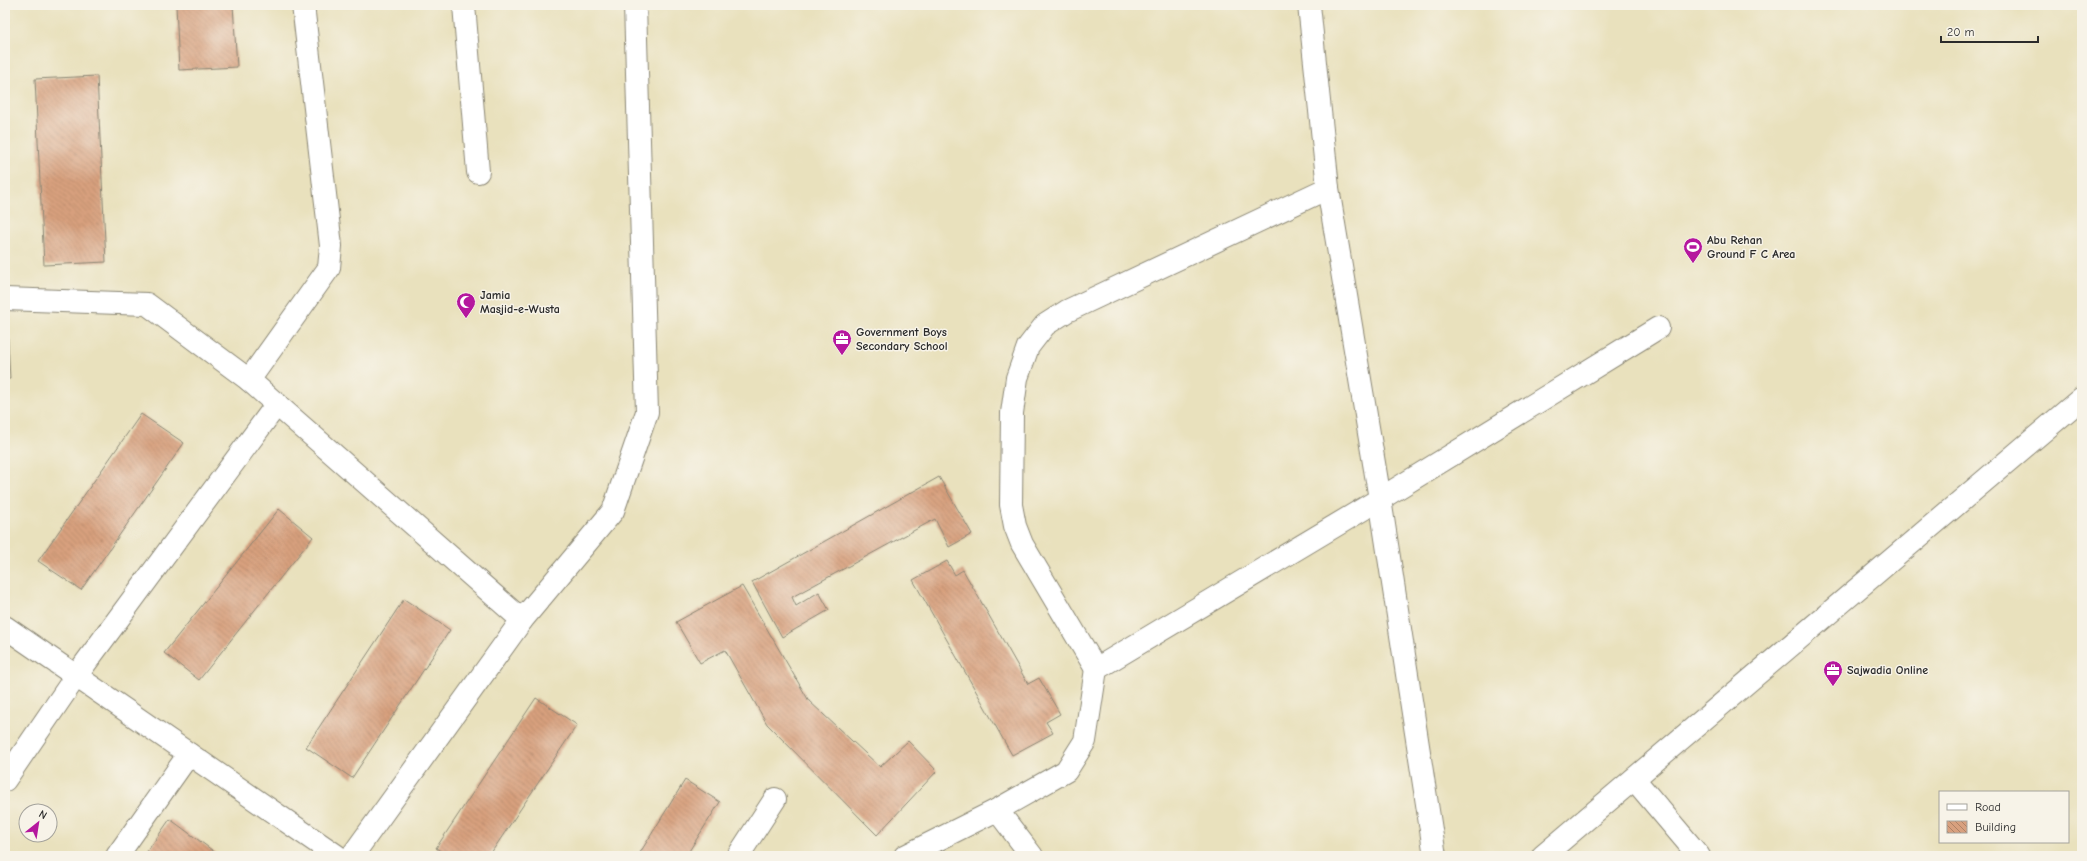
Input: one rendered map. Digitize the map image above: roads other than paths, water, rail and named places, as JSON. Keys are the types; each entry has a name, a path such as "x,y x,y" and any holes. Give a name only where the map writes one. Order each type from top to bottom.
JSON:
{"street":[{"path":"249,380 329,268 331,246 303,5"},
{"path":"464,5 478,172"},
{"path":"352,856 522,620 613,511 647,412 635,5"},
{"path":"1309,5 1328,188 1380,499 1435,856"},
{"path":"905,856 997,810 1066,771 1085,741 1096,669 1022,544 1015,526 1011,505 1012,413 1017,378 1028,346 1045,325 1066,311 1328,188"},
{"path":"5,299 147,304 249,380 522,620"},
{"path":"1096,669 1380,499 1658,328"},
{"path":"1543,856 2082,398"},
{"path":"5,780 76,676 277,404"},
{"path":"5,627 336,856"},
{"path":"117,856 189,754"},
{"path":"1634,778 1699,856"},
{"path":"738,856 775,799"},
{"path":"997,810 1032,856"}],"place":[{"name":"Abu Rehan Ground F C Area","path":"1693,264"},
{"name":"Jamia Masjid-e-Wusta","path":"466,319"},
{"name":"Government Boys Secondary School","path":"842,356"},
{"name":"Sajwadia Online","path":"1833,687"}]}
